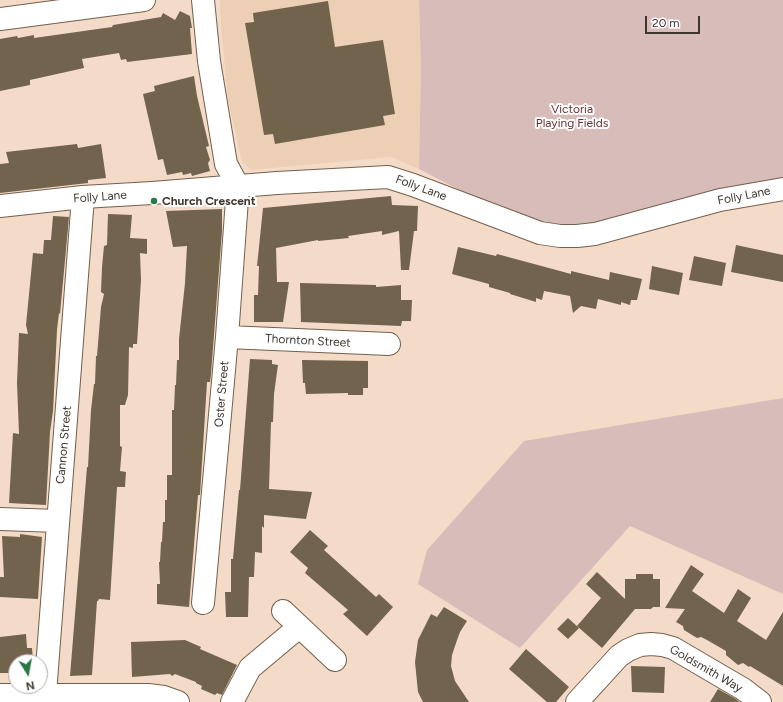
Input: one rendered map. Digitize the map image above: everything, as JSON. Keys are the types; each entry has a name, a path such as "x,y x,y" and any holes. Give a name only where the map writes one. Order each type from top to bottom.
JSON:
{"street":[{"path":"2,13 144,0"},
{"path":"203,0 208,61 226,164 238,186"},
{"name":"Folly Lane","path":"0,206 83,197 388,177 413,184 540,233 560,236 577,236 595,234 720,200 783,189"},
{"name":"Oster Street","path":"203,602 227,337 238,186"},
{"name":"Cannon Street","path":"48,654 83,197"},
{"name":"Thornton Street","path":"227,337 389,344"},
{"path":"0,519 58,521"},
{"path":"283,611 335,660"},
{"path":"232,702 250,668 299,626"},
{"name":"Goldsmith Way","path":"577,702 619,656 640,645 651,644 673,648 743,689 760,702"},
{"path":"0,695 148,695 168,700"}],"shaded area":[{"path":"220,0 419,0 421,67 419,169 391,157 251,170 242,162 228,99"}],"green space":[{"name":"Victoria Playing Fields","path":"419,0 783,0 783,193 577,233 541,230 419,169 421,67"},
{"path":"783,398 783,594 630,526 520,648 418,584 427,550 524,441"}],"building":[{"path":"328,1 335,47 383,40 395,114 383,116 385,125 275,144 273,134 264,135 245,23 254,22 253,13"},
{"path":"180,11 190,16 192,28 190,28 192,54 127,62 126,59 121,60 119,53 82,59 84,68 30,80 30,85 0,91 0,39 34,35 34,38 112,27 113,25 161,17 163,13 175,20"},
{"path":"194,76 197,96 209,146 206,147 210,160 208,163 210,171 192,176 191,173 183,175 182,172 167,175 163,159 158,160 143,94 155,91 154,86"},
{"path":"77,144 78,148 101,144 106,178 88,180 88,183 0,193 0,164 9,163 6,152"},
{"path":"391,196 392,205 418,206 417,231 414,231 409,270 401,270 399,231 382,235 382,231 348,236 349,238 318,240 276,248 277,282 289,282 283,322 254,322 254,295 258,295 259,266 257,266 263,208"},
{"path":"222,209 222,231 211,374 210,382 207,382 200,495 198,495 189,607 157,604 157,584 160,584 159,562 163,522 165,522 165,500 167,500 167,475 172,475 172,410 174,410 177,360 179,360 179,339 187,246 173,247 166,211"},
{"path":"108,214 132,215 130,238 147,239 147,254 140,253 141,280 137,344 133,344 133,348 129,347 128,395 125,405 120,405 120,446 122,447 120,471 126,472 125,487 117,487 110,600 99,599 97,601 92,675 70,676 88,467 91,410 95,384 101,307 104,294 101,292 102,267 104,246 107,245"},
{"path":"53,216 69,217 60,314 59,313 57,330 46,505 9,503 13,433 19,434 17,383 19,333 28,334 26,325 33,253 43,254 44,240 51,240"},
{"path":"736,245 783,255 783,282 731,272"},
{"path":"458,247 496,256 497,254 571,274 571,271 609,280 610,272 642,279 637,300 631,300 630,305 621,302 621,305 598,299 596,309 581,306 573,313 570,296 544,291 542,300 536,298 536,302 489,287 489,284 452,274"},
{"path":"694,256 726,263 722,286 689,280"},
{"path":"652,266 683,273 679,295 649,289"},
{"path":"300,283 376,285 376,287 401,285 401,300 412,300 411,321 402,321 401,326 301,322"},
{"path":"250,359 272,360 272,364 278,365 274,394 273,422 271,422 269,489 312,492 306,519 264,515 264,528 262,526 262,553 255,552 254,577 249,577 248,617 226,617 225,592 231,592 231,559 233,559 240,490"},
{"path":"302,360 368,361 368,388 363,388 363,395 348,395 348,393 306,394 305,383 303,383"},
{"path":"310,530 328,546 324,550 376,597 379,594 393,607 367,636 343,614 348,610 305,573 308,568 290,552"},
{"path":"20,534 42,537 38,599 0,597 0,577 4,577 2,536 20,537"},
{"path":"691,565 704,574 692,591 724,613 738,589 751,598 737,621 766,640 783,612 783,686 750,666 749,667 743,663 738,665 726,655 726,651 701,637 697,638 684,630 683,626 676,622 685,609 665,608"},
{"path":"597,572 625,599 625,579 636,579 636,574 653,574 653,579 660,579 660,607 653,607 651,609 635,609 602,648 577,626 601,598 586,584"},
{"path":"444,607 467,621 460,632 456,643 452,655 451,666 455,681 469,702 423,702 418,692 415,662 418,640 431,614 437,617"},
{"path":"568,618 579,628 568,639 557,629"},
{"path":"26,634 27,648 32,648 32,654 8,654 8,673 0,673 0,637"},
{"path":"185,640 201,647 200,649 237,665 222,695 217,693 215,695 201,689 202,686 196,682 175,674 172,676 170,674 132,677 131,642"},
{"path":"526,649 569,687 556,702 547,702 509,669"},
{"path":"631,666 665,667 664,693 632,692"},
{"path":"718,689 736,699 739,702 710,702"}],"place":[{"name":"Church Crescent","path":"154,201"}]}
